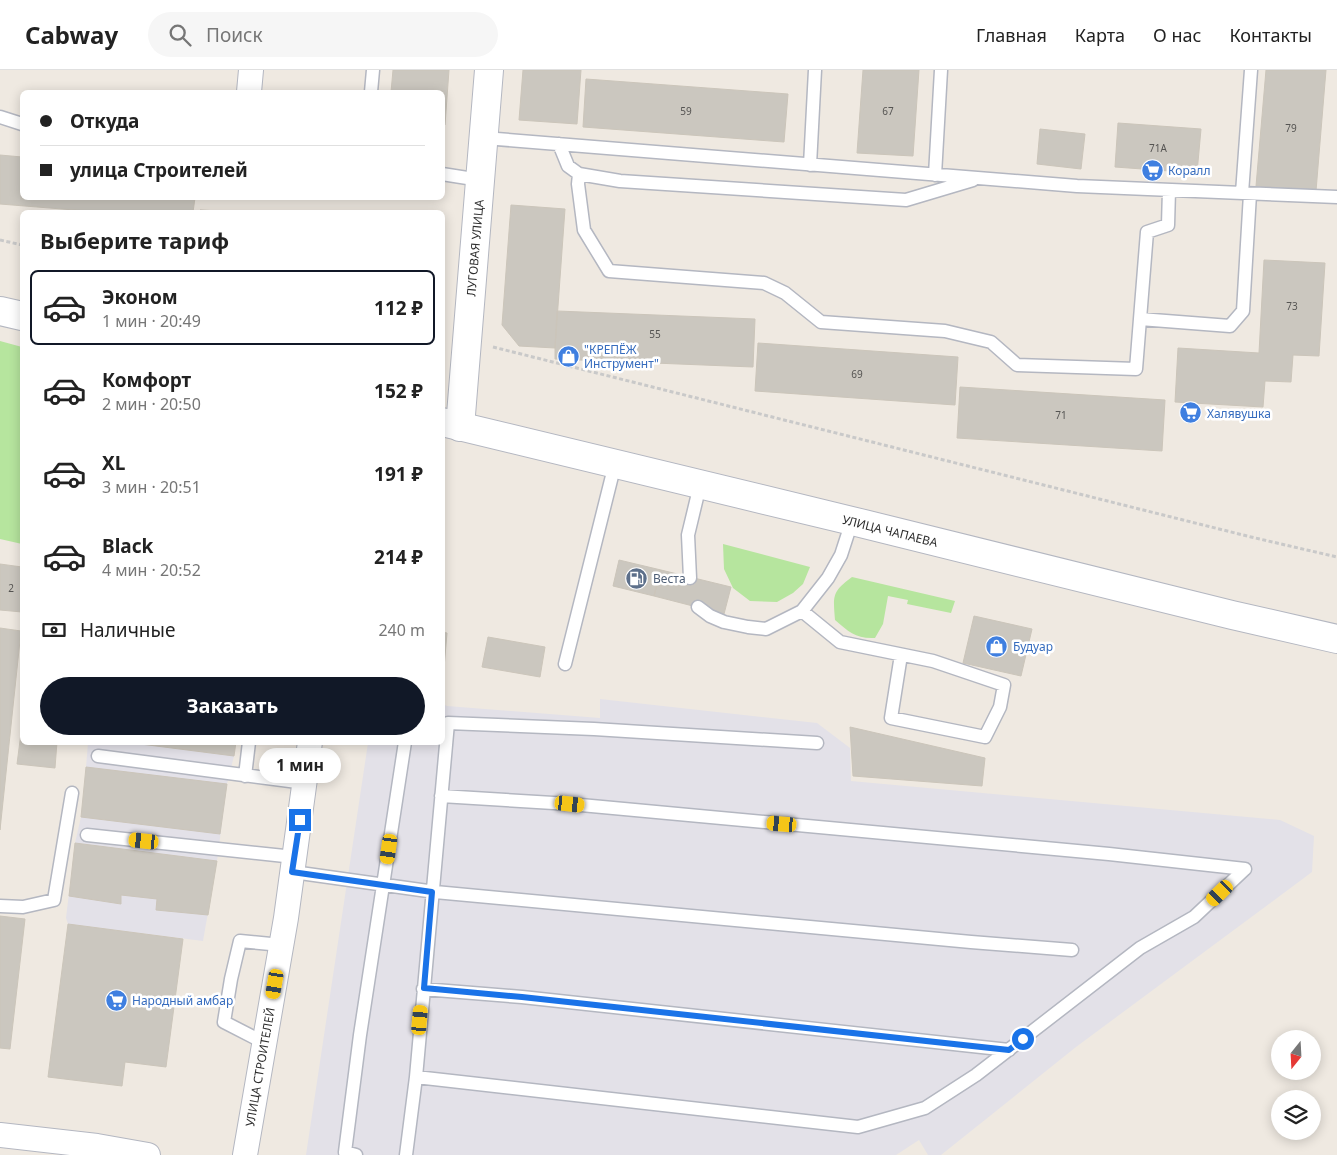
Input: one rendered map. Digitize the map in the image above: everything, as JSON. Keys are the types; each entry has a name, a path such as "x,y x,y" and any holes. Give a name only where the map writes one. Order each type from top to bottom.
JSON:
{"main road":[{"name":"ЛУГОВАЯ УЛИЦА","path":"451,424 467,341 489,70"},
{"path":"0,311 20,316"},
{"name":"УЛИЦА ЧАПАЕВА","path":"451,424 1337,639"}],"street":[{"path":"249,90 250,70"},
{"name":"УЛИЦА СТРОИТЕЛЕЙ","path":"245,1155 281,945 310,745"},
{"path":"0,1135 97,1146 148,1155"}],"lane":[{"path":"372,90 373,70"},
{"path":"810,165 815,70"},
{"path":"935,175 941,70"},
{"path":"1140,319 1230,326 1244,311 1251,70"},
{"path":"0,117 20,123"},
{"path":"484,138 1077,186 1337,197"},
{"path":"559,144 568,166 579,174 620,181 906,200 980,178"},
{"path":"445,174 480,180"},
{"path":"579,174 578,184 584,230 609,271 764,283 785,293 821,322 945,332 991,342 1017,365 1136,369 1147,232 1168,226 1169,190"},
{"path":"565,664 615,464"},
{"path":"690,578 688,536 700,485"},
{"path":"698,607 710,616 724,622 766,629 802,611 828,578 842,555 852,521"},
{"path":"802,611 840,642 933,661 1004,685 1000,707 984,737 891,718 901,655"},
{"path":"406,1155 416,1077 448,723 594,729 817,743"},
{"path":"245,776 249,745"},
{"path":"356,1155 345,1152 360,1036 405,745"},
{"path":"98,756 305,783"},
{"path":"0,906 23,907 54,900 72,793"},
{"path":"416,1077 858,1127 925,1108 976,1075 1140,948 1194,918 1245,869 1109,854 570,804 442,796"},
{"path":"88,834 293,865 384,885 432,892 962,942 1072,950"},
{"path":"264,1043 224,1022 231,979 240,942 281,945"},
{"path":"424,988 1009,1050"}],"path":[{"path":"0,240 20,245"},
{"path":"467,341 1337,557"}],"shaded area":[{"path":"600,699 817,723 850,748 851,781 1280,820 1314,836 1312,872 1076,1047 941,1155 928,1155 919,1140 896,1155 306,1155 368,745 445,745 445,705 600,718"},
{"path":"88,745 236,745 227,784 217,861 203,941 68,924 66,918 75,843 81,817"}],"green space":[{"path":"0,341 20,346 20,544 0,539"},
{"path":"723,544 810,567 803,584 793,593 777,602 750,601 733,588 724,569"},
{"path":"852,577 955,601 951,613 907,604 908,600 888,596 883,624 875,638 858,636 835,620 835,595"}],"building":[{"path":"393,70 449,70 445,125 445,90 391,90"},
{"path":"523,70 581,70 577,124 519,120"},
{"path":"863,70 919,70 913,156 857,153"},
{"path":"1266,70 1326,70 1316,191 1256,186"},
{"path":"586,79 788,94 784,142 583,127"},
{"path":"1118,123 1201,129 1197,173 1115,167"},
{"path":"1040,129 1085,134 1081,169 1037,164"},
{"path":"0,155 20,157 20,200 195,200 193,210 74,210 0,204"},
{"path":"511,205 565,209 555,348 519,346 502,325"},
{"path":"1264,260 1325,263 1319,356 1293,355 1291,382 1265,381 1263,407 1175,402 1178,348 1259,353"},
{"path":"557,311 755,319 753,367 555,359"},
{"path":"758,343 958,357 955,405 755,391"},
{"path":"960,387 1165,400 1162,451 957,438"},
{"name":"Веста","path":"619,560 661,570 654,596 613,586"},
{"path":"0,564 20,567 20,612 0,610"},
{"path":"661,570 731,587 724,614 654,596"},
{"name":"Будуар","path":"974,616 1032,629 1021,676 963,663"},
{"path":"0,628 20,631 20,640 0,830"},
{"path":"445,633 447,633 445,656"},
{"path":"488,637 545,647 540,677 482,667"},
{"path":"850,727 985,758 982,786 853,776"},
{"path":"20,741 20,745 57,745 55,768 17,764"},
{"path":"148,745 236,745 234,756"},
{"path":"86,767 227,784 220,834 81,817"},
{"path":"75,843 217,861 208,915 156,910 157,899 121,895 121,904 69,896"},
{"path":"0,916 25,919 10,1049 0,1048"},
{"name":"Народный амбар","path":"68,924 183,939 166,1067 125,1062 122,1086 48,1077"}],"place":[{"name":"Коралл","path":"1152,170"},
{"name":"\"КРЕПЁЖ Инструмент\"","path":"568,356"},
{"name":"Халявушка","path":"1191,413"},
{"name":"Веста","path":"637,578"},
{"name":"Будуар","path":"997,646"},
{"name":"Народный амбар","path":"116,1000"}],"route":[{"path":"300,820 292,872 432,892 424,988 1009,1050 1023,1039"}]}
